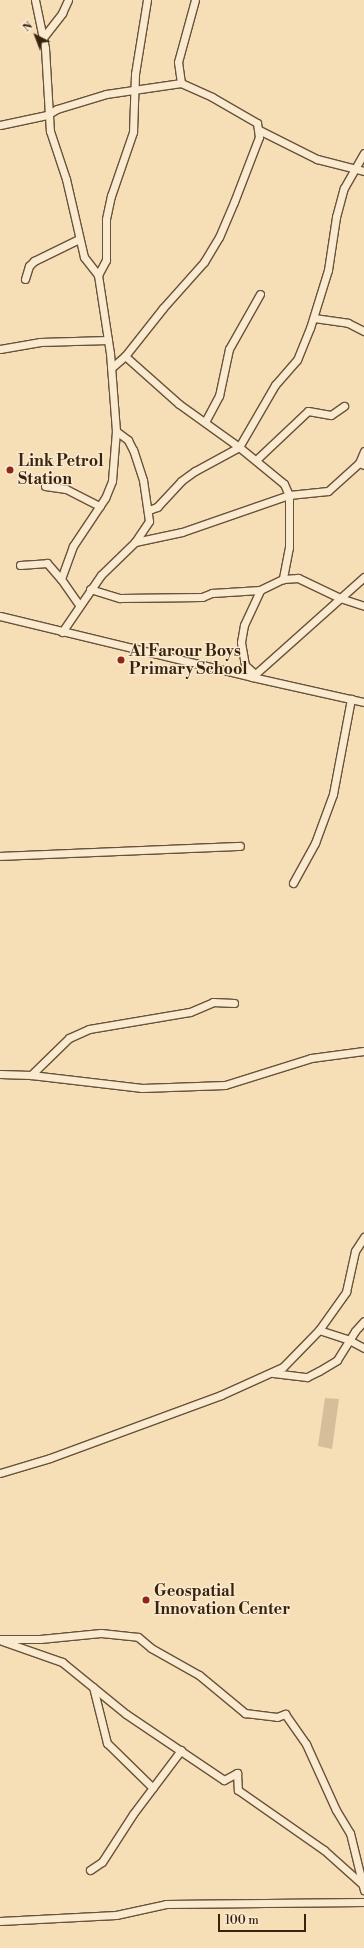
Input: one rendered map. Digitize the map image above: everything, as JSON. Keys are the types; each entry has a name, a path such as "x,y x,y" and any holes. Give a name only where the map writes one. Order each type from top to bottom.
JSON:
{"street":[{"path":"35,0 42,38 47,115 66,180 84,257 98,275 108,340 116,432 112,481 100,506 72,546 61,579"},
{"path":"42,38 62,13 68,0"},
{"path":"98,275 106,260 106,218 111,196 133,132 136,90 135,74 147,0"},
{"path":"180,83 178,62 195,0"},
{"path":"0,125 47,115 70,104 106,94 180,83 249,117 257,123 259,130 219,237 194,276 163,308 125,356 111,368"},
{"path":"259,130 317,159 364,171"},
{"path":"149,510 157,507 181,481 195,471 239,446 275,385 297,360 314,318 331,259 338,207 353,168 364,153"},
{"path":"25,279 30,266 34,261 79,239"},
{"path":"204,422 219,396 229,349 260,294"},
{"path":"314,318 348,323 363,328"},
{"path":"0,349 40,342 108,340"},
{"path":"125,356 179,404 239,446 281,480 289,496 289,547 283,579"},
{"path":"256,460 308,412 331,415 344,406"},
{"path":"62,632 90,589 101,575 136,542 149,521 149,510 143,480 130,443 116,432"},
{"path":"136,542 182,532 289,496 328,491 361,464 364,451"},
{"path":"45,486 66,489 100,506"},
{"path":"20,565 47,563 61,579 79,605"},
{"path":"253,676 364,577"},
{"path":"90,589 120,598 202,598 212,593 260,590 283,579 298,578 340,598 364,606"},
{"path":"253,676 245,665 241,642 244,625 260,590"},
{"path":"0,616 62,632 364,702"},
{"path":"293,883 315,843 333,794 351,699"},
{"path":"0,856 240,846"},
{"path":"31,1075 69,1038 89,1029 190,1012 213,1002 234,1003"},
{"path":"0,1074 31,1075 142,1088 225,1086 311,1058 364,1051"},
{"path":"0,1473 50,1458 221,1395 273,1373 283,1367 320,1330 346,1292 355,1251 364,1237"},
{"path":"273,1373 311,1375 336,1360 364,1321"},
{"path":"320,1330 349,1340 364,1348"},
{"path":"0,1640 40,1639 101,1633 138,1637 151,1648 199,1675 246,1712 277,1717 285,1714 306,1744 336,1810 350,1833 363,1887"},
{"path":"0,1640 62,1662 126,1714 224,1780 236,1773 238,1790 324,1850 363,1887"},
{"path":"93,1686 107,1743 153,1788"},
{"path":"90,1870 102,1862 115,1840 181,1750"},
{"path":"0,1921 116,1915 166,1904 362,1902 364,1894"}],"shaded area":[{"path":"325,1398 339,1399 332,1449 318,1446"}],"place":[{"name":"Link Petrol Station","path":"10,470"},
{"name":"Al Farour Boys Primary School","path":"121,660"},
{"name":"Geospatial Innovation Center","path":"146,1600"}]}
